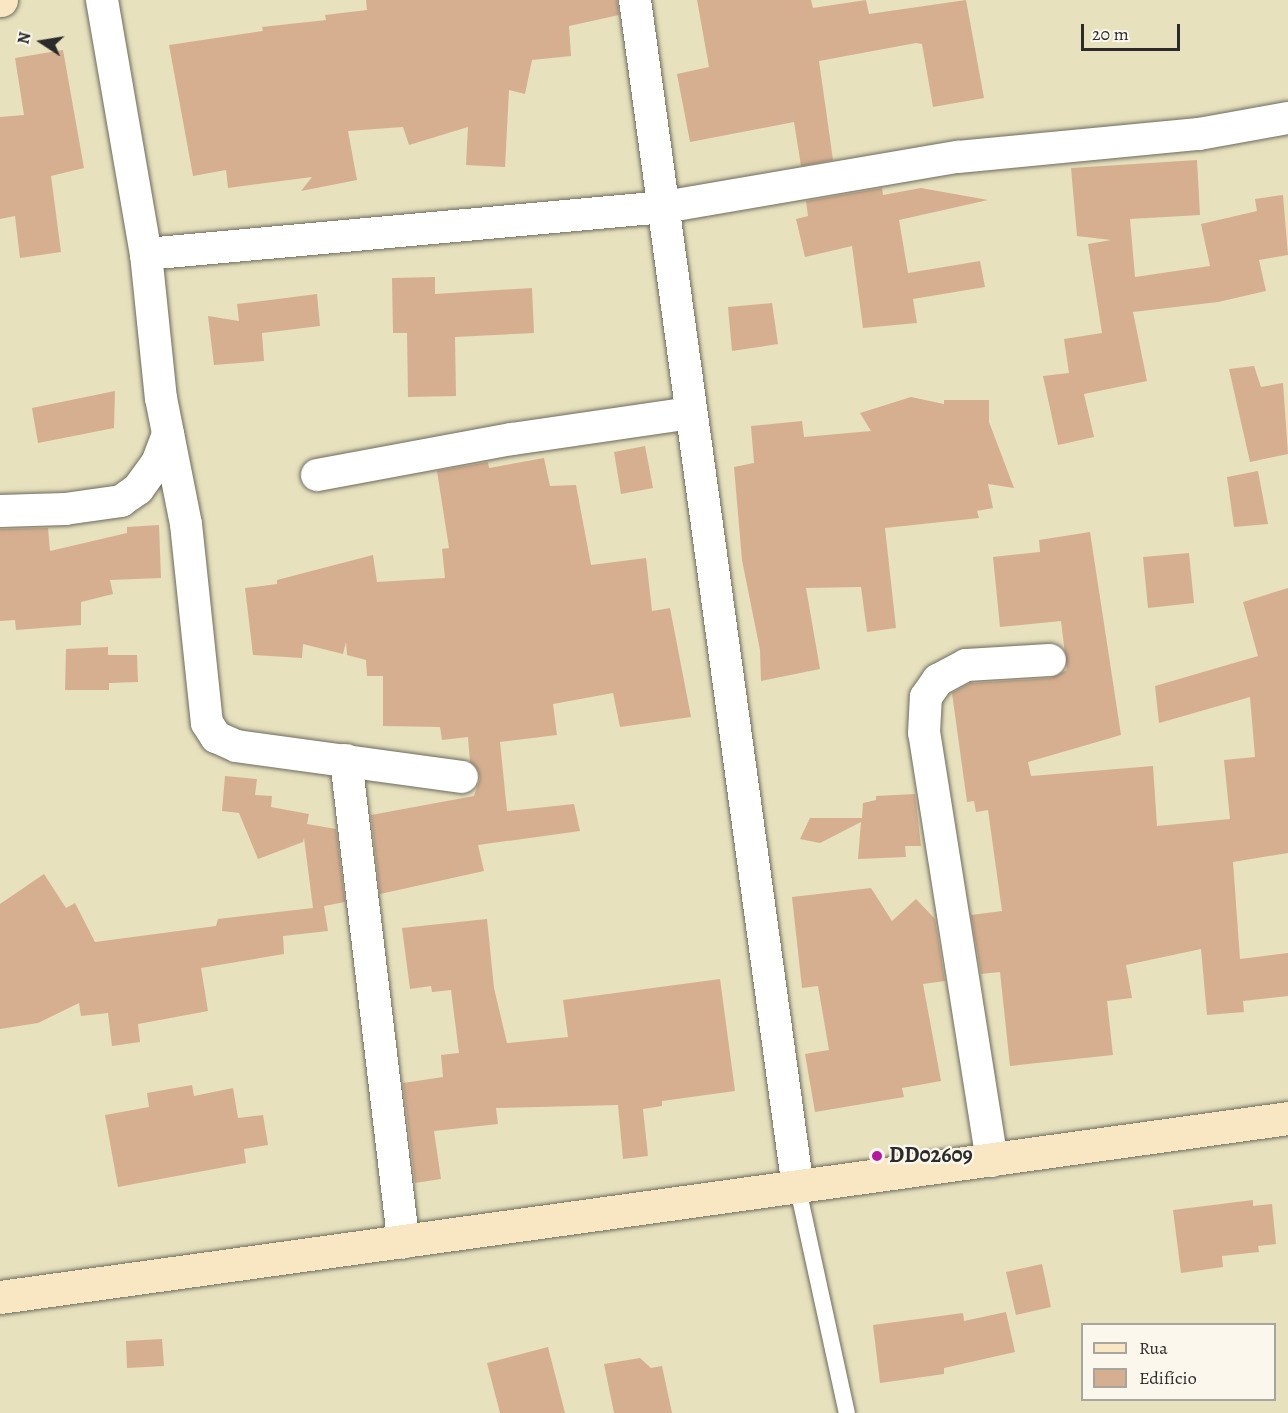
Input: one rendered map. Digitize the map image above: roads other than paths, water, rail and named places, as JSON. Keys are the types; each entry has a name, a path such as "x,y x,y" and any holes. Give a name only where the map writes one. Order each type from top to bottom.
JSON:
{"main road":[{"path":"0,1298 798,1189 1288,1119"}],"street":[{"path":"102,0 146,254 168,434 186,524 207,723 216,737 236,746 462,777"},
{"path":"635,0 798,1189"},
{"path":"146,254 664,207 958,157 1199,134 1288,118"},
{"path":"317,475 512,439 692,413"},
{"path":"0,511 64,509 121,501 138,489 157,463 168,434"},
{"path":"992,1161 924,733 926,697 938,680 966,665 1050,660"},
{"path":"346,760 404,1243"}],"lane":[{"path":"798,1189 847,1413"}],"place":[{"name":"DD02609","path":"877,1156"}]}
